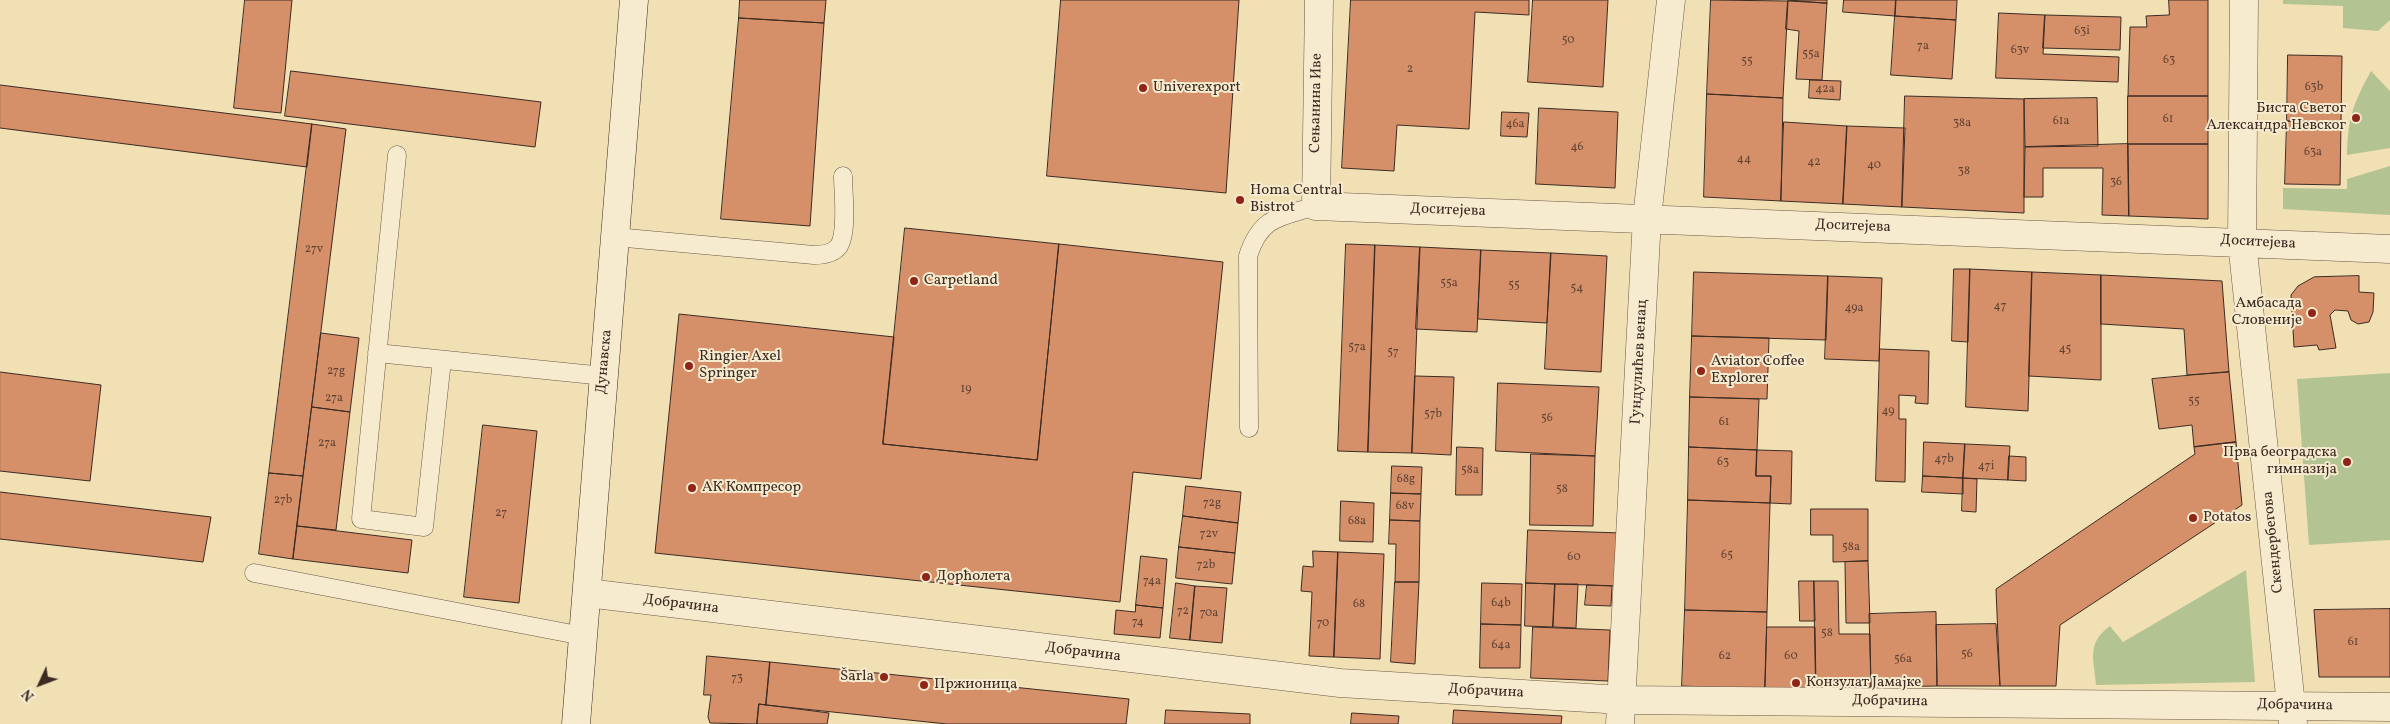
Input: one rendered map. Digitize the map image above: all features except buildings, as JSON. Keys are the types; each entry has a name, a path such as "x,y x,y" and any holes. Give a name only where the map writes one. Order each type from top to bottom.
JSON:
{"street":[{"name":"Дунавска","path":"576,724 634,0"},
{"name":"Сењанина Иве","path":"1316,206 1318,0"},
{"name":"Гундулићев венац","path":"1621,712 1647,218 1671,0"},
{"name":"Скендербегова","path":"2244,0 2242,242 2293,715"},
{"name":"Доситејева","path":"1316,206 2390,249"},
{"name":"Добрачина","path":"587,593 1340,683 1621,712 2293,715 2390,707"}],"lane":[{"path":"397,155 361,519 424,527 442,360"},
{"path":"615,238 814,255 828,254 838,246 843,232 843,176"},
{"path":"1249,428 1248,256 1254,238 1271,220 1316,206"},
{"path":"377,353 604,376"},
{"path":"254,574 583,636"}],"green space":[{"path":"2283,0 2390,0 2390,20 2378,31 2343,28 2343,6 2283,4"},
{"path":"2371,71 2390,91 2390,148 2347,155 2350,120"},
{"path":"2390,166 2390,215 2283,209 2283,188 2347,189 2347,179"},
{"path":"2390,373 2390,540 2309,545 2297,379"},
{"path":"2246,570 2255,682 2096,685 2093,659 2094,645 2102,633 2110,626 2123,642"}],"place":[{"name":"Univerexport","path":"1143,88"},
{"name":"Биста Светог Александра Невског","path":"2356,118"},
{"name":"Homa Central Bistrot","path":"1240,200"},
{"name":"Carpetland","path":"914,281"},
{"name":"Амбасада Словеније","path":"2312,313"},
{"name":"Ringier Axel Springer","path":"689,366"},
{"name":"Aviator Coffee Explorer","path":"1701,371"},
{"name":"Прва београдска гимназија","path":"2347,462"},
{"name":"АК Компресор","path":"692,488"},
{"name":"Potatos","path":"2193,518"},
{"name":"Дорћолета","path":"926,577"},
{"name":"Šarla","path":"884,677"},
{"name":"Конзулат Јамајке","path":"1796,683"},
{"name":"Пржионица","path":"924,685"}]}
